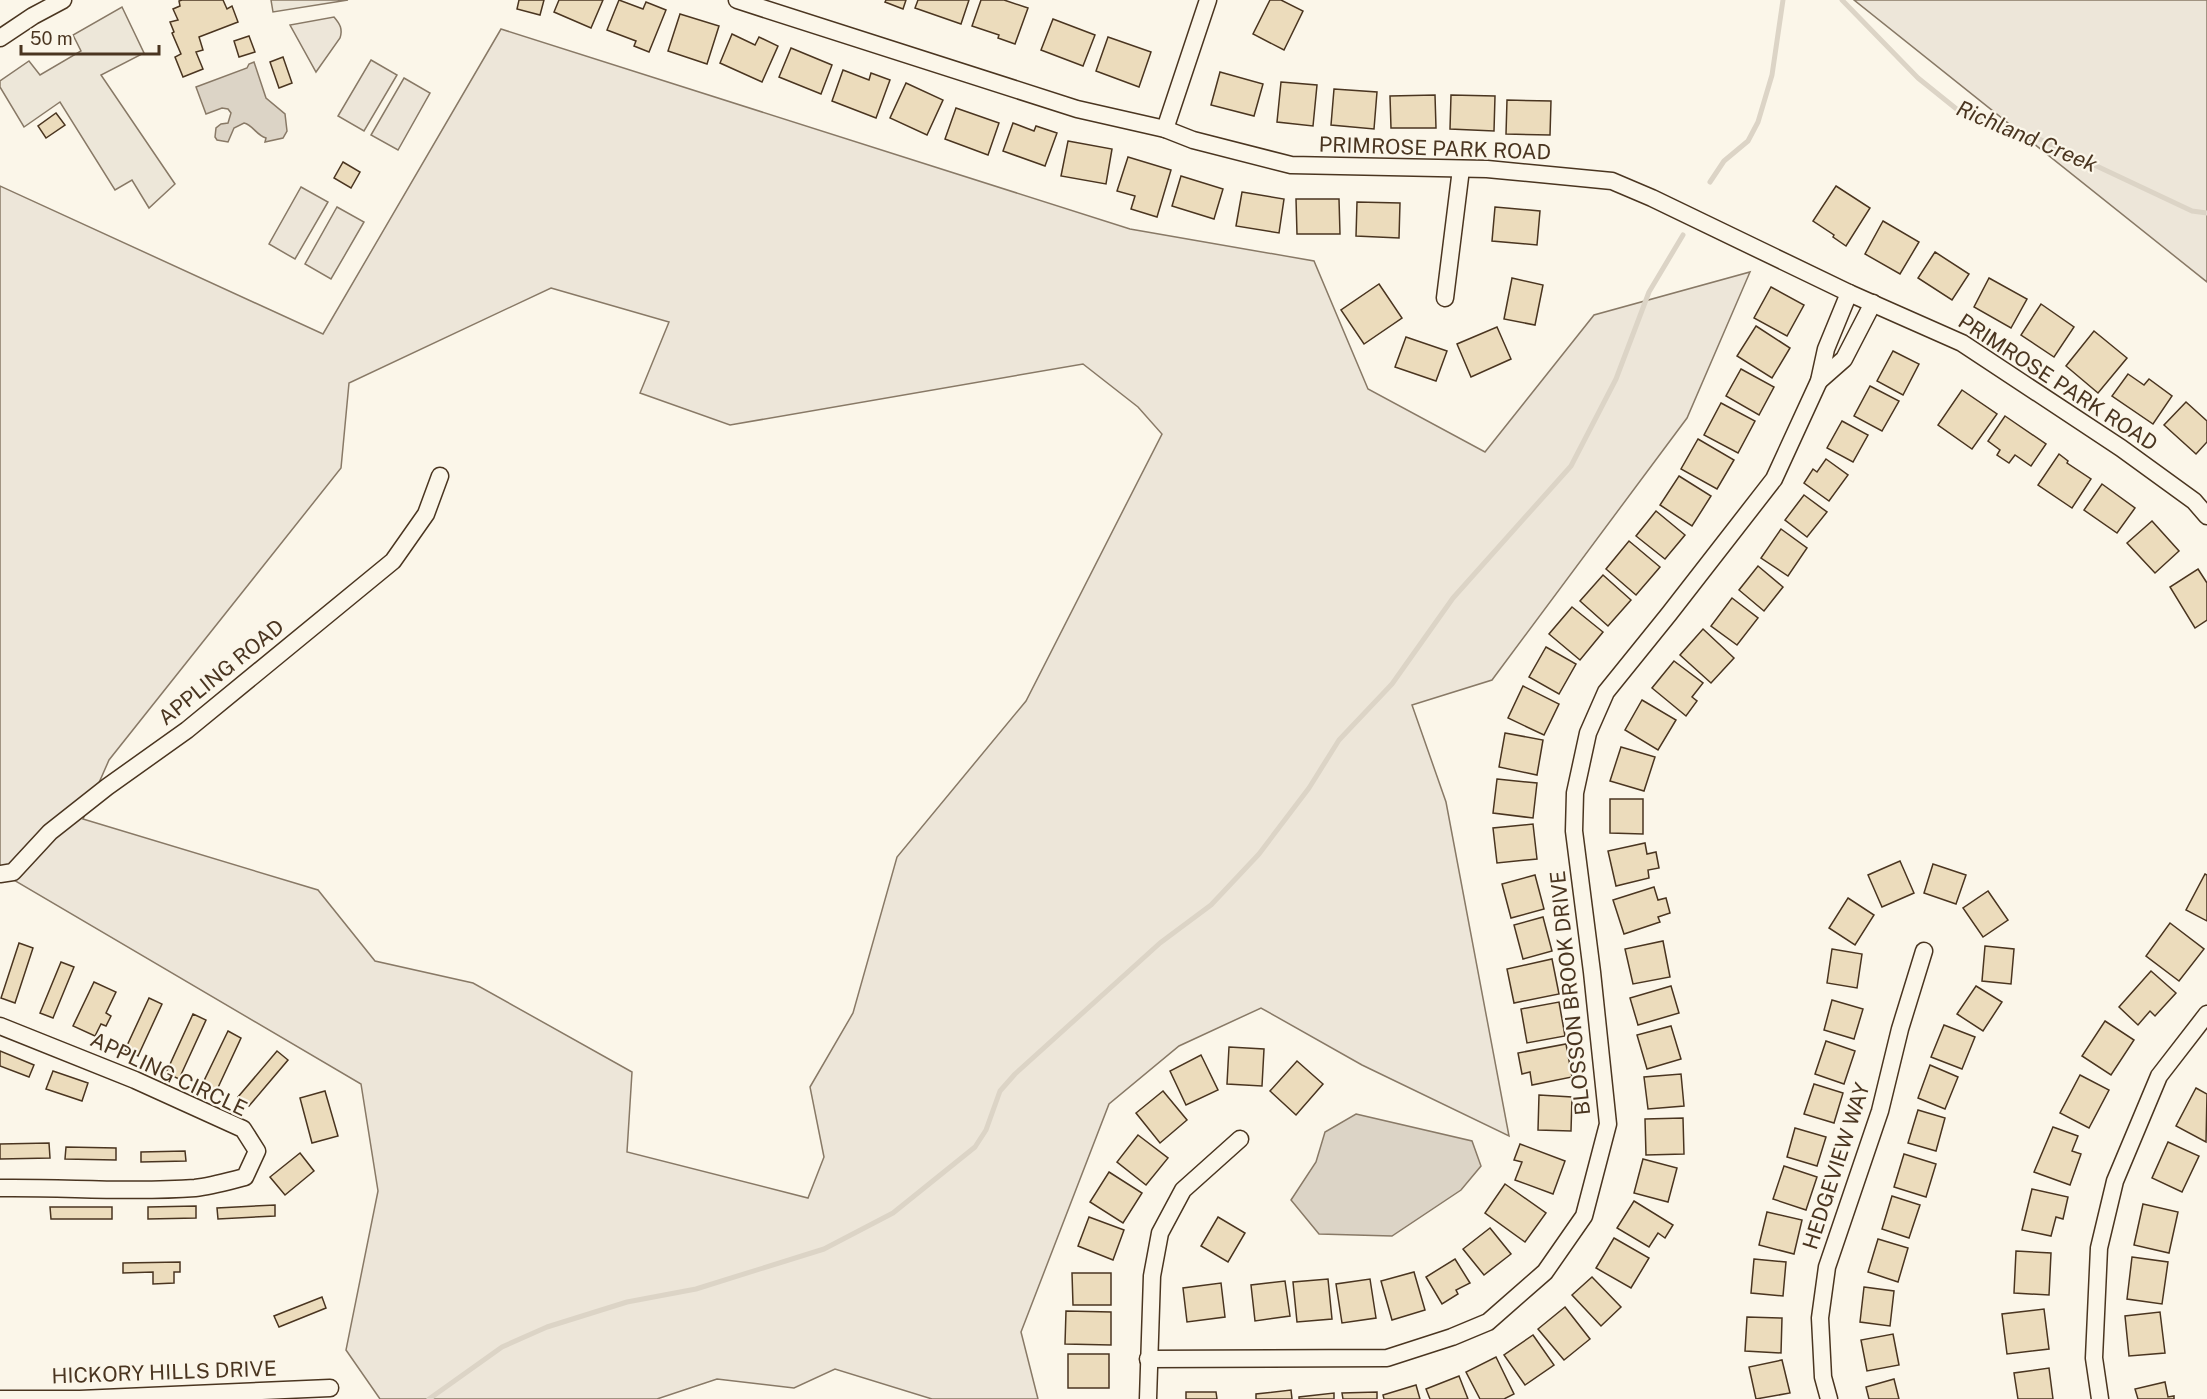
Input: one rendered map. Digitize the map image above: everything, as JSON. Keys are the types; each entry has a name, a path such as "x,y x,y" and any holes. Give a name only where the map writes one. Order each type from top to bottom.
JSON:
{"street":[{"path":"0,38 63,0"},
{"name":"PRIMROSE PARK ROAD","path":"737,0 1077,109 1165,129 1194,140 1291,165 1487,168 1612,181 1849,293 1962,343 2121,448 2194,501 2207,516"},
{"path":"1165,129 1208,0"},
{"path":"1445,298 1461,169"},
{"name":"BLOSSON BROOK DRIVE","path":"1148,1359 1387,1358 1452,1337 1488,1322 1545,1272 1584,1216 1608,1124 1574,831 1575,793 1588,733 1606,692 1774,478 1819,381 1826,349 1849,293"},
{"name":"BLOSSON BROOK DRIVE","path":"1819,381 1844,359 1873,303"},
{"name":"APPLING ROAD","path":"0,874 13,873 50,832 107,787 188,730 393,561 426,514 440,476"},
{"name":"HEDGEVIEW WAY","path":"1829,1399 1823,1377 1820,1318 1827,1267 1880,1111 1900,1029 1924,951"},
{"path":"2100,1399 2094,1358 2099,1248 2115,1181 2159,1076 2207,1014"},
{"name":"APPLING CIRCLE","path":"0,1026 135,1080 243,1129 257,1151 245,1177 198,1188 0,1188"},
{"path":"1148,1399 1152,1276 1161,1233 1184,1190 1240,1139"},
{"name":"HICKORY HILLS DRIVE","path":"0,1399 80,1399 330,1388"}],"shaded area":[{"path":"271,0 348,0 273,12"},
{"path":"1854,0 2207,0 2207,282"},
{"path":"122,7 144,53 101,75 175,184 149,208 132,180 115,190 60,102 24,127 0,87 0,81 29,61 40,75 81,51 73,35"},
{"path":"334,17 340,27 340,38 316,72 290,25"},
{"path":"501,29 1130,229 1314,261 1368,389 1485,452 1594,315 1750,272 1687,418 1492,680 1412,705 1446,802 1509,1136 1362,1065 1261,1008 1179,1046 1109,1104 1021,1332 1038,1399 932,1399 835,1369 794,1388 717,1379 657,1399 380,1399 346,1350 378,1191 361,1084 0,872 0,186 323,334","holes":["551,288 669,322 640,393 730,425 1083,364 1138,407 1162,434 1026,701 897,857 853,1013 810,1087 824,1157 808,1198 627,1152 632,1072 473,983 375,961 318,890 83,819 109,760 341,468 349,383"]},
{"path":"371,60 397,75 364,131 338,116"},
{"path":"254,62 266,98 285,114 287,131 283,138 265,142 266,138 244,123 234,128 228,142 217,140 216,128 228,123 231,113 228,109 222,108 206,114 196,87 247,68"},
{"path":"404,78 430,93 398,150 371,135"},
{"path":"301,187 328,202 295,259 269,244"},
{"path":"337,207 364,222 331,279 305,264"},
{"path":"1356,1114 1472,1141 1481,1166 1461,1190 1392,1236 1319,1234 1291,1200 1316,1162 1325,1132"}],"building":[{"path":"223,0 227,9 232,6 238,22 199,37 203,50 196,52 203,69 183,77 175,57 181,54 170,22 178,20 173,9 180,6 179,1"},
{"path":"519,0 544,0 540,15 517,9"},
{"path":"559,0 603,0 591,28 554,12"},
{"path":"619,0 643,9 646,2 666,10 649,52 634,46 636,41 607,30"},
{"path":"886,0 906,0 903,9 885,2"},
{"path":"918,0 969,0 961,24 915,8"},
{"path":"981,0 1004,0 1028,8 1015,44 998,38 999,35 972,26"},
{"path":"1270,0 1281,0 1303,11 1284,50 1253,34"},
{"path":"680,14 719,26 707,64 668,51"},
{"path":"1053,19 1095,35 1083,66 1041,50"},
{"path":"732,34 755,45 759,37 778,46 762,82 720,63"},
{"path":"249,36 255,52 239,57 234,41"},
{"path":"1108,37 1151,52 1139,87 1096,71"},
{"path":"791,48 832,65 821,94 779,77"},
{"path":"283,57 292,83 279,88 270,62"},
{"path":"843,70 869,80 871,73 890,80 876,118 832,101"},
{"path":"1220,72 1263,84 1254,116 1211,105"},
{"path":"1281,82 1317,85 1313,126 1277,122"},
{"path":"906,83 943,100 927,135 890,118"},
{"path":"1334,89 1377,92 1374,129 1331,125"},
{"path":"1435,95 1436,128 1391,128 1390,96"},
{"path":"1451,95 1495,96 1494,131 1450,129"},
{"path":"1507,100 1551,101 1550,135 1506,134"},
{"path":"956,108 999,123 988,155 945,139"},
{"path":"56,113 65,125 46,138 38,126"},
{"path":"1013,123 1034,131 1036,126 1057,133 1045,166 1003,151"},
{"path":"1068,141 1112,149 1106,184 1061,176"},
{"path":"1128,157 1171,170 1157,217 1131,209 1135,196 1117,191"},
{"path":"343,162 360,172 351,188 334,178"},
{"path":"1181,176 1223,189 1214,219 1172,206"},
{"path":"1836,186 1870,208 1846,246 1813,221"},
{"path":"1242,192 1284,199 1279,233 1236,226"},
{"path":"1296,199 1339,199 1340,234 1297,234"},
{"path":"1357,202 1400,203 1399,238 1356,236"},
{"path":"1495,207 1540,211 1537,245 1492,241"},
{"path":"1883,221 1919,242 1900,274 1865,254"},
{"path":"1935,252 1969,274 1952,300 1918,278"},
{"path":"1512,278 1543,285 1535,325 1504,319"},
{"path":"1989,278 2027,299 2011,328 1974,307"},
{"path":"1379,284 1402,318 1364,344 1341,310"},
{"path":"1771,287 1804,305 1787,336 1754,318"},
{"path":"2041,304 2074,327 2054,357 2021,335"},
{"path":"1756,326 1790,348 1772,378 1737,356"},
{"path":"1497,327 1511,359 1471,377 1457,344"},
{"path":"2094,331 2127,358 2098,393 2066,366"},
{"path":"1406,337 1447,351 1436,381 1395,367"},
{"path":"1893,351 1919,364 1903,395 1877,381"},
{"path":"1741,369 1774,387 1759,415 1726,396"},
{"path":"2128,374 2144,385 2149,379 2172,396 2153,424 2112,396"},
{"path":"1870,386 1899,401 1882,431 1854,416"},
{"path":"1962,390 1997,414 1972,449 1938,425"},
{"path":"2186,402 2207,421 2207,442 2196,454 2164,425"},
{"path":"1721,403 1755,421 1738,453 1704,435"},
{"path":"2005,416 2046,444 2031,466 2015,455 2009,463 1997,455 2000,450 1988,441"},
{"path":"1842,421 1868,435 1853,462 1827,448"},
{"path":"1698,439 1734,460 1717,489 1681,469"},
{"path":"2059,454 2068,461 2067,463 2091,479 2072,508 2038,485"},
{"path":"1826,459 1848,475 1829,501 1804,483 1813,469 1817,472"},
{"path":"1679,476 1711,496 1692,526 1660,505"},
{"path":"2102,484 2135,508 2117,533 2084,510"},
{"path":"1804,495 1827,512 1807,537 1785,520"},
{"path":"1656,511 1685,535 1665,559 1636,536"},
{"path":"2152,521 2179,551 2155,573 2127,543"},
{"path":"1781,529 1807,548 1788,576 1761,558"},
{"path":"1629,541 1660,567 1636,595 1606,569"},
{"path":"1758,566 1783,587 1764,611 1739,590"},
{"path":"2198,569 2207,583 2207,620 2195,628 2170,587"},
{"path":"1603,575 1631,600 1608,626 1580,601"},
{"path":"1732,598 1758,618 1737,645 1711,626"},
{"path":"1572,607 1603,632 1580,660 1549,634"},
{"path":"1703,629 1734,658 1711,683 1680,655"},
{"path":"1546,647 1576,664 1559,694 1529,677"},
{"path":"1674,661 1703,683 1692,697 1697,701 1686,716 1652,688"},
{"path":"1523,686 1559,704 1544,735 1508,718"},
{"path":"1642,700 1676,720 1658,750 1625,730"},
{"path":"1505,733 1543,740 1537,775 1499,767"},
{"path":"1621,747 1655,757 1644,791 1610,781"},
{"path":"1497,779 1537,783 1533,818 1493,813"},
{"path":"1610,799 1643,799 1643,834 1610,833"},
{"path":"1533,824 1537,859 1497,863 1493,828"},
{"path":"1645,843 1647,854 1656,852 1659,868 1648,870 1649,878 1616,886 1608,851"},
{"path":"1900,861 1914,893 1882,907 1868,875"},
{"path":"1933,864 1966,875 1956,904 1924,893"},
{"path":"2205,874 2207,875 2207,921 2186,910"},
{"path":"1535,875 1544,909 1511,918 1502,884"},
{"path":"1654,887 1658,900 1666,898 1670,913 1658,917 1660,922 1624,934 1613,900"},
{"path":"1988,891 2008,920 1983,937 1963,908"},
{"path":"1848,898 1874,915 1855,945 1829,928"},
{"path":"1543,917 1552,951 1523,959 1514,925"},
{"path":"2170,923 2204,949 2179,981 2146,956"},
{"path":"1663,941 1670,977 1633,984 1625,949"},
{"path":"19,943 33,948 15,1003 1,998"},
{"path":"1985,946 2014,949 2011,984 1982,981"},
{"path":"1832,949 1862,954 1857,988 1827,983"},
{"path":"1552,959 1559,994 1514,1003 1507,969"},
{"path":"61,962 74,967 53,1018 40,1013"},
{"path":"2151,971 2176,993 2155,1016 2150,1011 2138,1025 2119,1007"},
{"path":"94,982 116,992 106,1013 111,1016 106,1026 101,1024 95,1036 73,1026"},
{"path":"1671,986 1679,1013 1638,1025 1630,998"},
{"path":"1976,986 2002,1002 1983,1031 1957,1014"},
{"path":"149,998 162,1004 138,1056 125,1050"},
{"path":"1832,1000 1863,1009 1854,1039 1824,1030"},
{"path":"1559,1002 1565,1036 1527,1043 1521,1009"},
{"path":"193,1014 206,1020 179,1079 166,1073"},
{"path":"2105,1021 2134,1040 2111,1075 2082,1056"},
{"path":"1944,1025 1975,1037 1962,1069 1931,1057"},
{"path":"1671,1026 1681,1059 1647,1069 1637,1035"},
{"path":"228,1031 241,1038 215,1094 201,1087"},
{"path":"1826,1041 1855,1051 1844,1084 1815,1074"},
{"path":"1566,1044 1572,1077 1532,1085 1530,1072 1522,1074 1518,1053"},
{"path":"1229,1047 1264,1049 1262,1086 1227,1084"},
{"path":"0,1051 34,1065 29,1077 0,1066"},
{"path":"277,1051 288,1060 249,1106 238,1097"},
{"path":"1201,1055 1218,1090 1186,1105 1170,1071"},
{"path":"1297,1061 1323,1084 1296,1115 1270,1091"},
{"path":"1930,1065 1958,1077 1945,1109 1918,1098"},
{"path":"53,1071 88,1083 82,1101 46,1089"},
{"path":"1681,1074 1684,1106 1648,1109 1644,1077"},
{"path":"2080,1075 2109,1090 2089,1128 2060,1113"},
{"path":"1814,1084 1843,1093 1834,1123 1804,1114"},
{"path":"2196,1088 2207,1094 2206,1142 2176,1126"},
{"path":"325,1091 338,1136 312,1143 300,1098"},
{"path":"1163,1091 1187,1120 1160,1143 1136,1113"},
{"path":"1539,1095 1572,1097 1571,1131 1538,1130"},
{"path":"1918,1110 1945,1118 1936,1151 1908,1143"},
{"path":"1683,1118 1684,1154 1646,1155 1645,1119"},
{"path":"2053,1127 2078,1136 2072,1151 2081,1154 2070,1185 2034,1172"},
{"path":"1795,1128 1826,1137 1817,1166 1787,1157"},
{"path":"1138,1135 1168,1158 1146,1185 1117,1162"},
{"path":"2168,1142 2199,1156 2182,1192 2152,1178"},
{"path":"49,1143 50,1158 0,1159 0,1144"},
{"path":"1520,1144 1565,1161 1553,1194 1515,1180 1522,1162 1514,1160"},
{"path":"66,1147 116,1148 116,1160 65,1159"},
{"path":"185,1151 186,1161 141,1162 141,1152"},
{"path":"300,1153 314,1171 285,1195 270,1177"},
{"path":"1904,1154 1936,1164 1926,1197 1894,1187"},
{"path":"1643,1159 1677,1168 1668,1202 1634,1193"},
{"path":"1784,1166 1817,1177 1806,1210 1773,1199"},
{"path":"1109,1172 1142,1193 1123,1223 1090,1202"},
{"path":"1505,1184 1546,1213 1525,1242 1485,1213"},
{"path":"2032,1189 2068,1197 2063,1219 2056,1217 2051,1236 2022,1230"},
{"path":"1892,1196 1920,1205 1909,1238 1882,1229"},
{"path":"1634,1201 1673,1225 1665,1238 1658,1233 1649,1247 1617,1228"},
{"path":"2143,1204 2178,1212 2169,1253 2134,1245"},
{"path":"275,1205 275,1216 218,1219 217,1208"},
{"path":"196,1206 196,1218 148,1219 148,1207"},
{"path":"50,1207 112,1207 112,1219 51,1219"},
{"path":"1767,1212 1802,1220 1794,1254 1759,1245"},
{"path":"1089,1217 1124,1230 1113,1260 1078,1246"},
{"path":"1218,1217 1245,1233 1228,1262 1201,1246"},
{"path":"1490,1228 1511,1254 1484,1275 1463,1249"},
{"path":"1614,1238 1649,1258 1631,1288 1596,1268"},
{"path":"1878,1239 1908,1248 1898,1282 1868,1272"},
{"path":"2016,1251 2051,1253 2049,1295 2014,1293"},
{"path":"2132,1257 2168,1262 2162,1304 2127,1299"},
{"path":"1455,1259 1470,1283 1456,1290 1458,1294 1442,1304 1426,1277"},
{"path":"1754,1259 1786,1262 1783,1296 1751,1293"},
{"path":"180,1262 180,1272 174,1272 174,1283 153,1284 153,1272 123,1273 123,1263"},
{"path":"1414,1272 1425,1310 1392,1320 1381,1281"},
{"path":"1072,1273 1111,1273 1111,1305 1073,1305"},
{"path":"1592,1277 1621,1307 1601,1326 1572,1295"},
{"path":"1328,1279 1332,1319 1297,1322 1293,1282"},
{"path":"1370,1279 1376,1318 1342,1323 1336,1284"},
{"path":"1285,1281 1290,1316 1255,1321 1251,1285"},
{"path":"1221,1283 1225,1317 1187,1322 1183,1288"},
{"path":"1864,1287 1894,1291 1890,1326 1860,1322"},
{"path":"322,1297 326,1308 279,1327 274,1316"},
{"path":"1565,1307 1590,1339 1564,1360 1538,1329"},
{"path":"2044,1309 2049,1349 2007,1354 2002,1314"},
{"path":"1066,1311 1111,1312 1111,1345 1065,1344"},
{"path":"2160,1312 2165,1353 2129,1356 2125,1316"},
{"path":"1747,1317 1782,1318 1781,1353 1745,1351"},
{"path":"1893,1334 1899,1365 1867,1371 1861,1340"},
{"path":"1533,1335 1554,1365 1525,1385 1504,1355"},
{"path":"1068,1354 1109,1354 1109,1388 1068,1388"},
{"path":"1496,1357 1514,1394 1504,1399 1480,1399 1466,1372"},
{"path":"1782,1360 1790,1393 1756,1399 1749,1367"},
{"path":"2049,1368 2053,1399 2018,1399 2014,1373"},
{"path":"1459,1376 1468,1399 1430,1399 1426,1389"},
{"path":"1894,1379 1899,1399 1869,1399 1866,1387"},
{"path":"2165,1382 2168,1397 2174,1396 2174,1399 2138,1399 2135,1389"},
{"path":"1416,1385 1420,1399 1384,1399 1383,1395"},
{"path":"1291,1390 1292,1399 1256,1399 1256,1394"},
{"path":"1186,1392 1216,1392 1217,1399 1186,1399"},
{"path":"1377,1392 1377,1399 1343,1399 1342,1393"},
{"path":"1334,1393 1334,1399 1299,1399 1299,1397"}],"waterway":[{"path":"1710,182 1724,161 1748,141 1758,122 1772,75 1783,0"},
{"name":"Richland Creek","path":"1842,0 1918,78 1959,111 2035,137 2192,211 2207,213"},
{"path":"429,1399 502,1347 547,1327 627,1302 696,1289 824,1249 893,1213 975,1147 986,1130 1000,1091 1015,1074 1160,943 1211,905 1259,854 1309,788 1339,740 1392,684 1453,598 1571,466 1616,379 1649,292 1683,235"}]}
